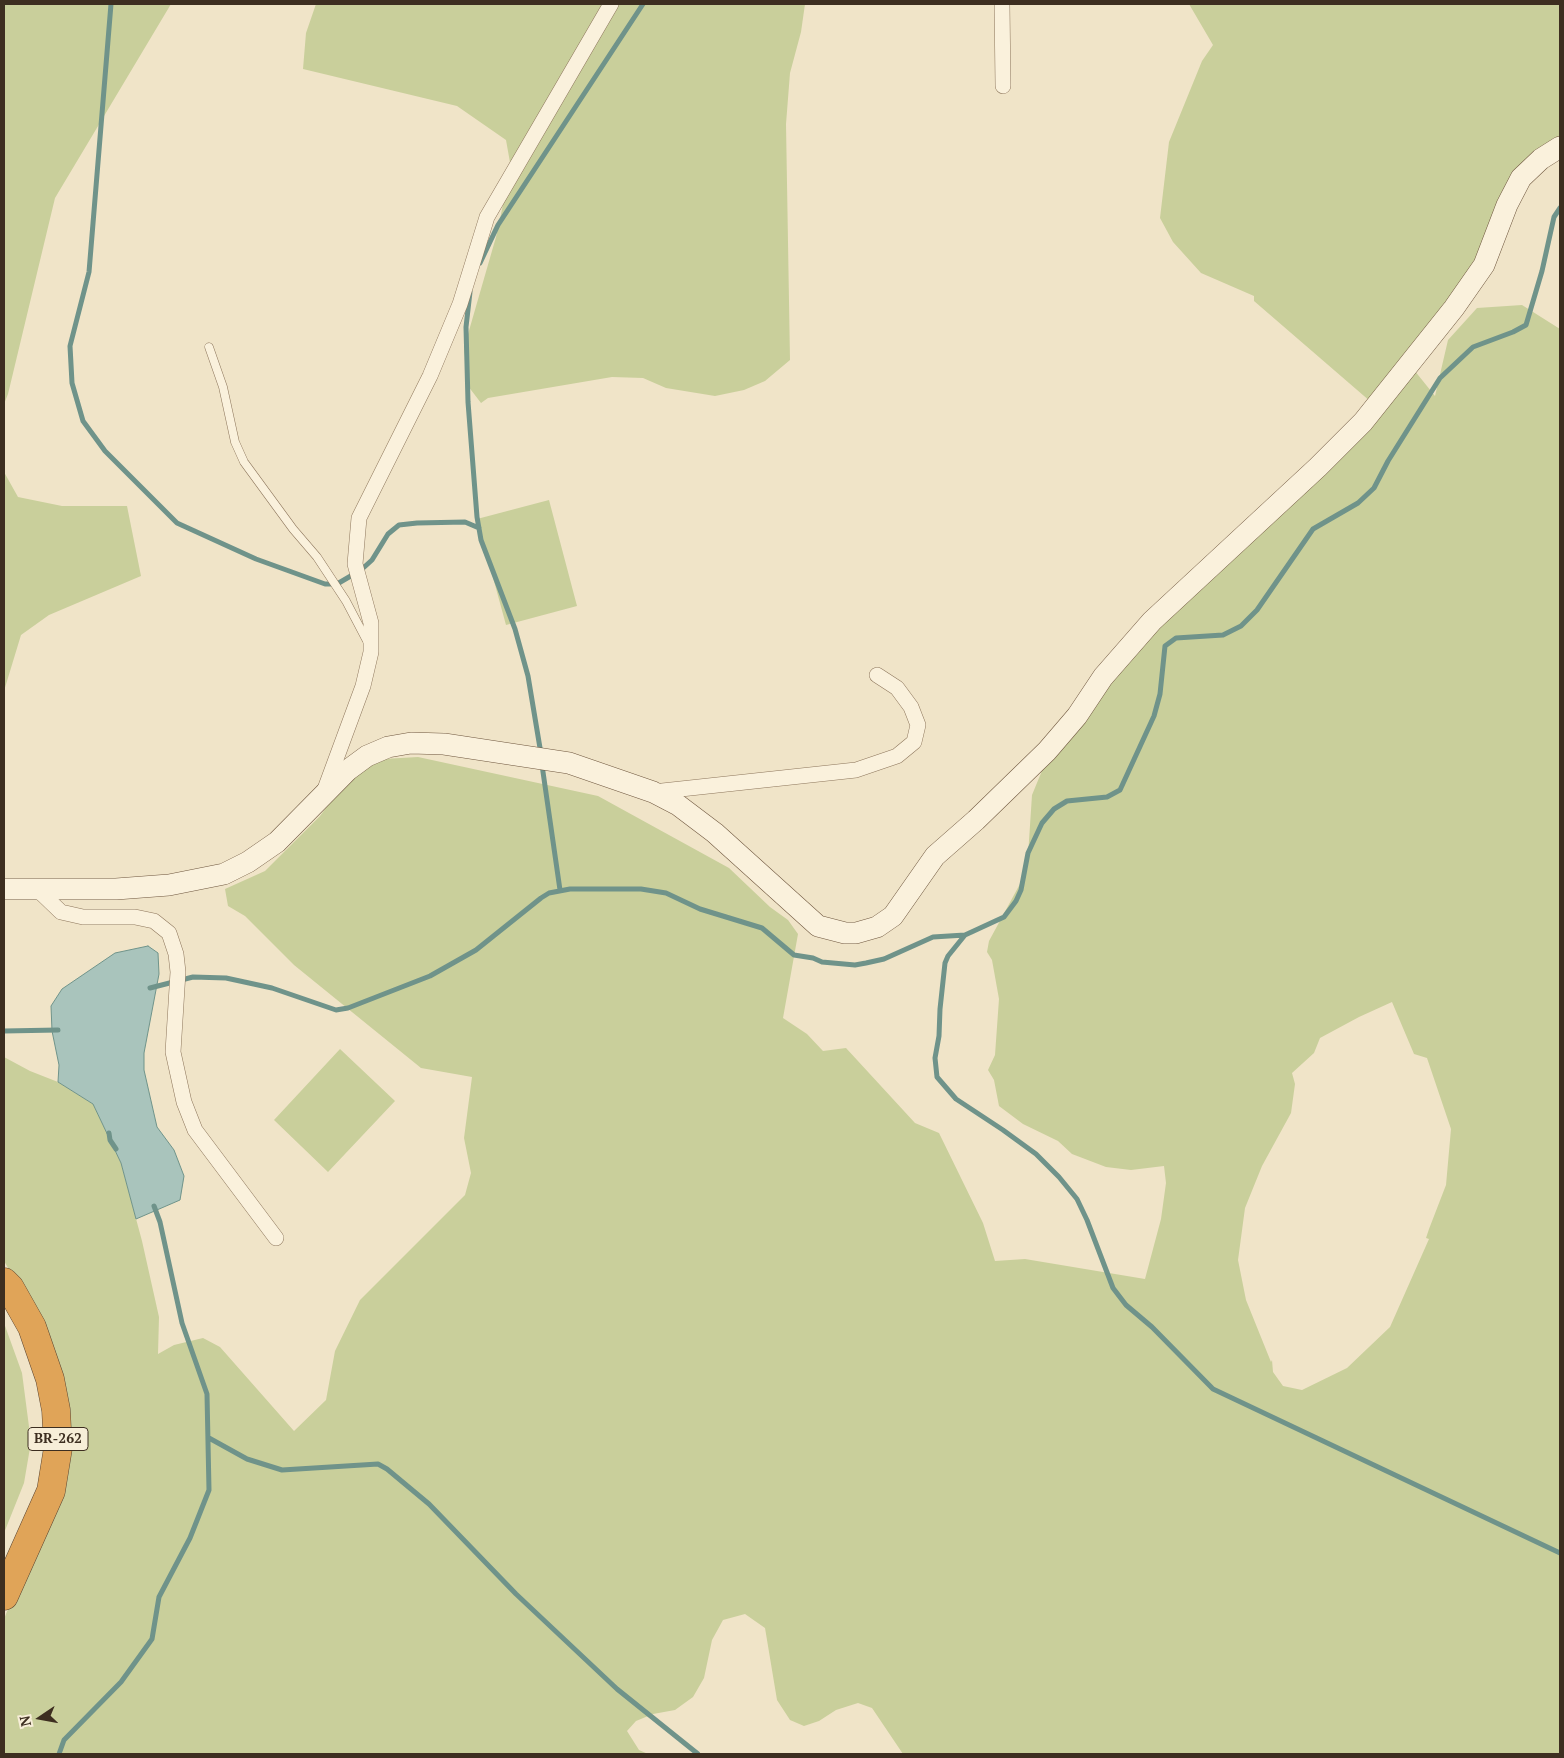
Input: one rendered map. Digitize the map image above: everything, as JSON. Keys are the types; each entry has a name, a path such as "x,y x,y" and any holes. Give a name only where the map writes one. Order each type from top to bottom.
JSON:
{"highway":[{"name":"BR-262","path":"4,1282 10,1288 32,1327 47,1370 56,1410 58,1448 51,1491 4,1596"}],"street":[{"path":"322,796 363,686 371,652 371,623 355,564 359,518 430,376 460,304 488,217 611,4"},
{"path":"1002,4 1003,86"},
{"path":"4,889 116,889 169,885 224,874 248,862 277,842 348,770 367,756 388,747 411,744 444,744 569,763 653,792 678,805 715,833 818,926 844,933 856,933 877,926 893,916 935,856 976,820 1047,751 1077,716 1103,677 1152,621 1318,467 1363,422 1454,308 1484,265 1507,206 1521,178 1541,159 1560,146"},
{"path":"653,792 856,770 897,756 914,742 918,725 911,707 897,688 877,675"},
{"path":"37,889 62,912 83,917 134,917 154,921 169,933 176,954 178,972 173,1052 184,1102 195,1130 276,1238"}],"lane":[{"path":"209,347 223,387 235,442 244,462 328,573 362,630 371,652"}],"green space":[{"path":"4,4 171,4 55,198 4,404"},
{"path":"316,4 805,4 801,32 790,73 786,124 790,360 765,381 744,390 715,396 666,388 643,378 612,377 488,398 481,403 468,386 464,348 496,237 511,168 506,140 457,106 303,69 306,33"},
{"path":"1189,4 1560,4 1560,159 1540,166 1483,258 1406,360 1435,396 1448,340 1477,308 1522,305 1560,329 1560,1754 903,1754 872,1708 858,1703 836,1710 819,1721 804,1726 790,1720 777,1700 765,1628 745,1614 723,1620 712,1640 704,1678 693,1697 675,1710 653,1714 636,1721 627,1731 639,1750 648,1754 4,1754 4,1619 54,1492 31,1307 4,1261 4,1057 30,1071 58,1082 93,1104 121,1163 142,1241 159,1317 158,1354 174,1345 203,1338 220,1347 294,1431 326,1400 335,1351 360,1300 465,1195 471,1173 464,1138 472,1077 421,1068 294,965 245,916 228,906 225,889 265,871 320,816 350,775 383,759 418,757 598,796 729,868 770,907 788,920 798,934 783,1018 807,1034 823,1051 846,1048 915,1123 939,1133 983,1223 995,1261 1025,1259 1145,1279 1161,1219 1166,1183 1164,1166 1131,1170 1106,1167 1072,1154 1058,1141 1023,1124 999,1106 994,1080 988,1070 995,1055 999,999 992,960 987,952 989,941 1027,871 1032,795 1046,761 1135,641 1371,402 1254,301 1254,296 1201,273 1173,242 1160,218 1169,142 1202,61 1213,45","holes":["1392,1002 1414,1054 1427,1058 1451,1129 1446,1185 1426,1238 1429,1239 1390,1327 1347,1368 1302,1390 1283,1386 1273,1372 1272,1360 1271,1362 1246,1300 1238,1260 1245,1208 1262,1166 1291,1113 1295,1084 1292,1073 1314,1053 1320,1038"]},
{"path":"4,472 18,497 62,506 127,506 141,576 49,615 21,635 4,691"},
{"path":"549,500 577,606 506,625 477,519"},
{"path":"340,1049 395,1101 328,1172 274,1120"},
{"path":"4,1323 22,1373 31,1442 24,1483 4,1533"}],"water":[{"path":"148,946 158,953 159,974 144,1053 144,1070 157,1127 174,1150 184,1176 180,1200 136,1219 121,1163 93,1104 58,1082 59,1065 52,1031 51,1006 62,989 115,953"}],"waterway":[{"path":"111,4 89,272 70,346 72,383 83,421 105,451 177,523 256,559 325,584 337,584 361,570 372,560 388,534 399,525 465,522 479,528"},
{"path":"480,263 498,225 643,4"},
{"path":"1560,208 1554,217 1542,271 1526,325 1473,347 1440,378 1388,461 1374,488 1358,503 1313,529 1257,610 1241,626 1223,635 1176,638 1165,646 1160,694 1154,716 1120,790 1107,797 1067,801 1054,809 1042,823 1028,853 1021,890 1016,901 1004,917 965,935 948,956 945,963 939,1036 935,1058 937,1077 956,1099 1036,1154 1059,1177 1077,1199 1113,1288 1126,1305 1152,1327 1213,1389 1560,1553"},
{"path":"470,292 466,327 468,402 477,517 481,540 515,629 528,676 541,754"},
{"path":"542,765 560,890"},
{"path":"150,988 193,977 226,978 272,988 336,1010 348,1008 430,976 476,950 549,893 570,889 641,889 666,893 700,909 762,928 794,955 813,958 822,962 855,965 866,963 884,959 933,937 965,935"},
{"path":"4,1031 58,1030"},
{"path":"109,1133 110,1140 116,1149"},
{"path":"59,1754 64,1740 121,1682 152,1639 159,1597 190,1538 209,1490 207,1394 182,1323 160,1222 154,1206"},
{"path":"209,1438 247,1459 282,1470 378,1464 387,1469 429,1504 516,1594 617,1689 698,1754"}]}
